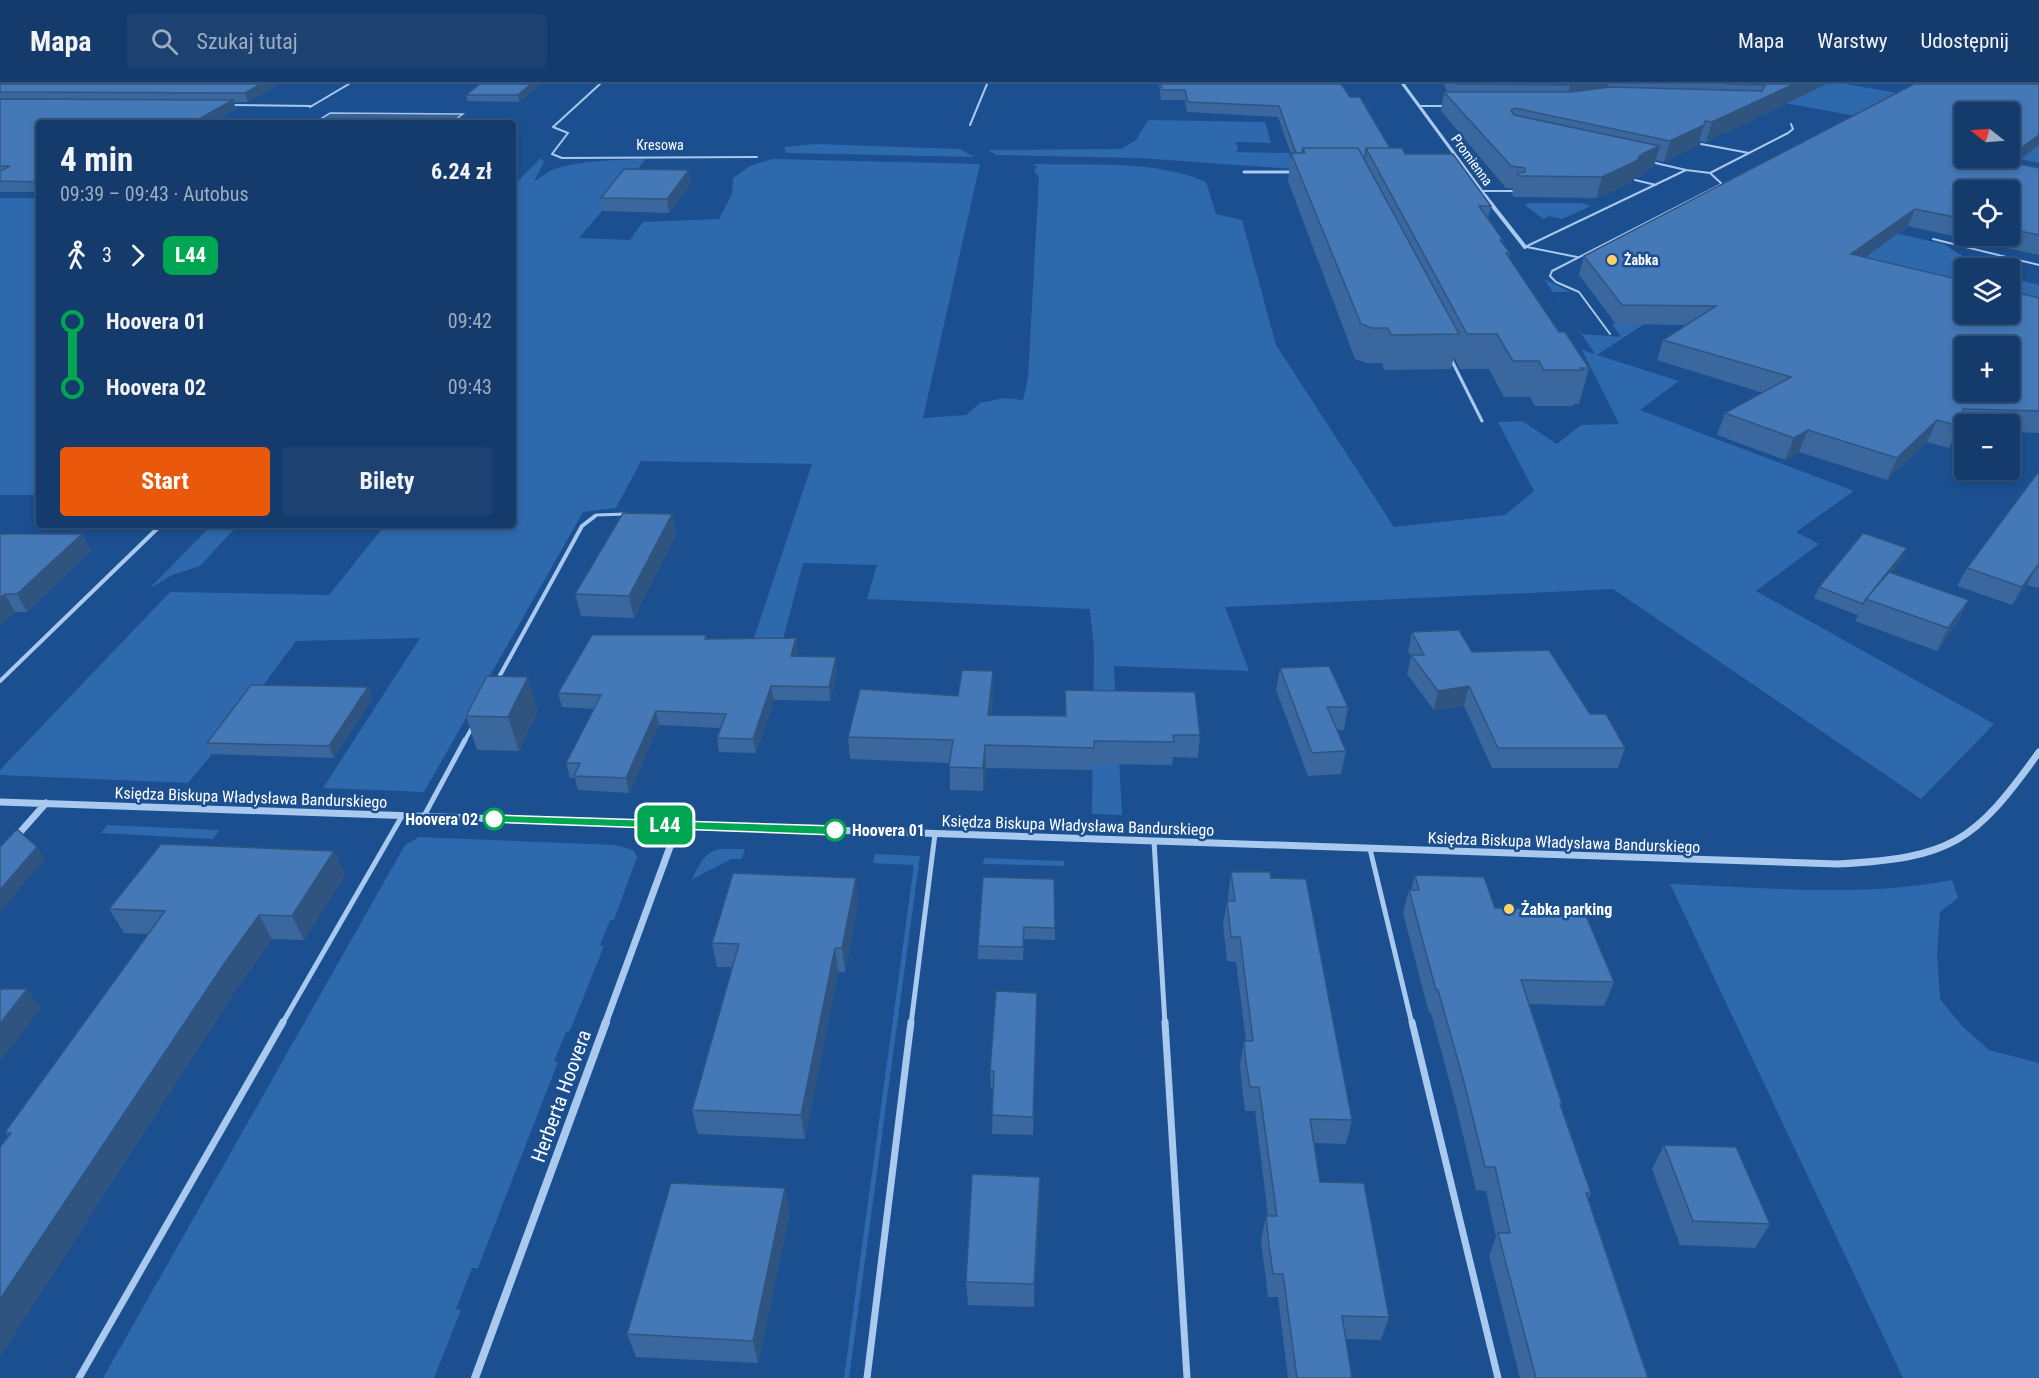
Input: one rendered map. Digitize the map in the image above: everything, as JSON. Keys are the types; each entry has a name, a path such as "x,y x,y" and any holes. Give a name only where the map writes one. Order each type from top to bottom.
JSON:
{"street":[{"name":"Promienna","path":"1402,84 1525,247"},
{"path":"1244,172 1300,172"},
{"path":"1463,172 1470,172"},
{"name":"Księdza Biskupa Władysława Bandurskiego","path":"0,802 1796,864 1872,863 1907,859 1941,850 1966,839 1989,817 2039,752"},
{"path":"8,845 46,804"},
{"name":"Herberta Hoovera","path":"475,1378 678,825"}],"lane":[{"path":"226,105 311,107 349,84"},
{"name":"Kresowa","path":"600,84 553,127 568,133 568,136 552,154 562,158 757,157"},
{"path":"970,125 987,84"},
{"path":"1419,106 1453,106"},
{"path":"1710,173 1794,129 1791,124"},
{"path":"1701,144 1749,153"},
{"path":"1610,334 1578,292 1556,282 1550,276 1556,268 1722,183 1710,173 1650,162"},
{"path":"1525,247 1686,170"},
{"path":"1635,180 1656,185"},
{"path":"1481,191 1518,191"},
{"path":"1933,239 2039,266"},
{"path":"1525,247 1577,257"},
{"path":"1450,358 1482,421"},
{"path":"497,682 582,526 596,515 628,514"},
{"path":"0,681 158,528"},
{"path":"424,816 474,724"},
{"path":"79,1378 402,816"},
{"path":"867,1378 935,834"},
{"path":"1154,842 1187,1378"},
{"path":"1370,849 1498,1378"}],"shaded area":[{"path":"1680,84 1845,84 1954,102 1954,120 1938,131"},
{"path":"330,113 463,114 455,120 319,120"},
{"path":"2020,114 2039,117 2039,163 2020,159"},
{"path":"1148,120 1265,122 1271,143 1235,142 1238,147 1236,152 1289,153 1293,169 1140,158 996,155 988,150 1121,149 1136,140"},
{"path":"815,144 960,149 974,157 786,153 784,147"},
{"path":"541,158 544,162 534,181 554,169 577,164 646,159 579,238 630,240 643,222 719,219 732,194 733,178 750,166 772,159 980,164 923,418 966,415 980,403 1004,398 1023,400 1028,378 1039,177 1034,171 1037,167 1033,164 1144,167 1187,175 1206,182 1216,214 1242,220 1276,345 1394,527 1505,515 1534,491 1498,422 1522,421 1557,444 1581,425 1619,424 1582,350 1595,354 1544,279 1570,292 1553,292 1582,334 1621,337 1612,324 1624,324 1667,309 1597,355 1679,381 1640,410 1854,491 1796,532 1819,544 1756,591 1994,724 1921,799 1613,589 1225,607 1249,671 1114,666 1122,815 1092,814 1094,649 1090,609 867,599 877,565 803,563 779,655 748,656 812,464 641,461 616,508 583,512 424,792 323,788 420,638 296,641 188,783 0,775 0,770 170,592 329,595 383,528 516,528 516,183"},
{"path":"0,198 36,198 36,495 0,495"},
{"path":"1529,203 1581,203 1591,206 1562,219 1549,216 1543,219 1525,205"},
{"path":"1810,214 1943,244 1966,258 1954,258 1954,285 1768,242"},
{"path":"2020,280 2039,285 2039,300 2020,293"},
{"path":"209,528 235,528 200,566 172,575 149,589"},
{"path":"107,825 219,830 213,839 101,833"},
{"path":"419,837 615,845 633,850 637,857 614,920 610,920 600,945 604,946 570,1031 566,1032 554,1061 558,1062 478,1268 472,1268 456,1309 461,1310 434,1378 103,1378 405,845"},
{"path":"721,849 745,849 742,859 731,859 691,880 705,857"},
{"path":"875,854 920,856 849,1378 844,1378 914,865 873,863"},
{"path":"984,858 1064,861 1064,866 983,864"},
{"path":"1952,880 1958,898 1940,912 1937,954 1940,999 1961,1025 1989,1050 2039,1063 2039,1378 1903,1378 1670,884 1847,890 1882,889"}],"building":[{"path":"0,84 261,84 245,93 0,92"},
{"path":"480,84 531,84 518,95 466,95"},
{"path":"1161,84 1341,84 1350,97 1360,97 1390,148 1366,148 1365,157 1358,148 1303,148 1302,153 1296,153 1279,106 1188,102 1185,90 1162,90"},
{"path":"1456,84 1579,84 1570,85"},
{"path":"1725,84 1794,84 1712,122 1705,121 1704,125 1670,141 1515,108 1511,110 1514,115 1660,146 1642,154 1649,155 1639,156 1638,160 1602,177 1519,176 1517,173 1525,172 1525,168 1511,166 1444,92 1571,92 1610,87 1762,91 1765,85"},
{"path":"1914,84 2039,84 2039,135 2020,149 2020,102 1954,102 1954,168 2020,168 2020,164 2039,168 2039,235 2020,231 2020,180 1954,180 1954,217 1915,209 1851,254 1954,278 1954,324 2020,324 2020,293 2039,298 2039,411 1963,409 1962,414 1954,414 1954,424 1937,420 1897,458 1808,430 1794,438 1725,413 1791,377 1663,340 1716,306 1622,305 1584,256"},
{"path":"0,99 233,100 197,120 36,120 36,182 0,181 0,171 10,166 0,166"},
{"path":"1303,148 1358,148 1459,334 1391,335 1388,328 1372,328 1361,324 1291,153 1305,153"},
{"path":"1366,148 1402,148 1405,154 1453,154 1491,206 1479,206 1510,253 1506,253 1559,332 1565,332 1589,368 1544,370 1539,361 1513,361 1497,334 1467,334"},
{"path":"624,169 689,170 667,199 601,198"},
{"path":"2039,471 2039,567 2037,566 2022,587 1967,568"},
{"path":"623,513 672,514 629,596 575,594"},
{"path":"1863,533 1907,548 1863,604 1819,587"},
{"path":"0,534 82,534 17,594 5,594 0,598"},
{"path":"1889,572 1969,600 1948,628 1866,599"},
{"path":"1459,630 1472,652 1549,650 1590,714 1606,714 1625,748 1498,748 1469,686 1438,691 1411,655 1424,655 1412,632"},
{"path":"592,635 706,635 705,639 796,638 791,656 836,657 829,687 771,686 753,739 717,738 726,714 656,711 626,778 574,776 580,763 566,763 601,695 558,693"},
{"path":"1329,666 1348,707 1327,707 1346,751 1312,753 1280,668"},
{"path":"962,670 993,671 988,715 1066,716 1065,690 1195,692 1200,735 1173,735 1174,742 1094,741 1094,748 985,745 983,768 949,767 953,740 848,737 860,689 958,696"},
{"path":"487,676 528,677 508,717 466,716"},
{"path":"251,685 368,687 329,746 207,743"},
{"path":"17,829 37,847 0,890 0,847"},
{"path":"161,844 334,851 292,916 259,915 0,1299 0,1147 11,1133 5,1132 165,911 109,909"},
{"path":"1231,872 1270,872 1271,878 1306,879 1352,1120 1310,1119 1320,1182 1364,1183 1389,1317 1342,1316 1352,1378 1297,1378 1283,1274 1273,1274 1269,1245 1266,1216 1277,1216 1259,1087 1250,1087 1246,1063 1244,1041 1253,1041 1240,937 1231,937 1227,901 1235,901"},
{"path":"733,873 856,878 842,948 835,948 801,1115 692,1110 739,944 712,943"},
{"path":"1415,875 1484,877 1495,908 1584,911 1614,982 1521,980 1591,1193 1586,1193 1648,1378 1536,1378 1498,1233 1510,1233 1495,1167 1485,1167 1464,1082 1438,990 1436,990 1409,890 1419,890"},
{"path":"983,877 1054,879 1055,928 1024,927 1023,947 978,946"},
{"path":"0,989 27,989 0,1024"},
{"path":"996,991 1037,993 1033,1117 992,1115 994,1071 990,1071"},
{"path":"1664,1145 1736,1147 1770,1224 1693,1221"},
{"path":"972,1174 1040,1177 1034,1284 966,1282"},
{"path":"671,1183 785,1188 753,1341 627,1334"}],"bus line":[{"name":"L44","path":"494,819 835,830"}],"place":[{"name":"Żabka","path":"1612,260"},
{"name":"Hoovera 02","path":"494,819"},
{"name":"Hoovera 01","path":"835,830"},
{"name":"Żabka parking","path":"1509,909"}]}
